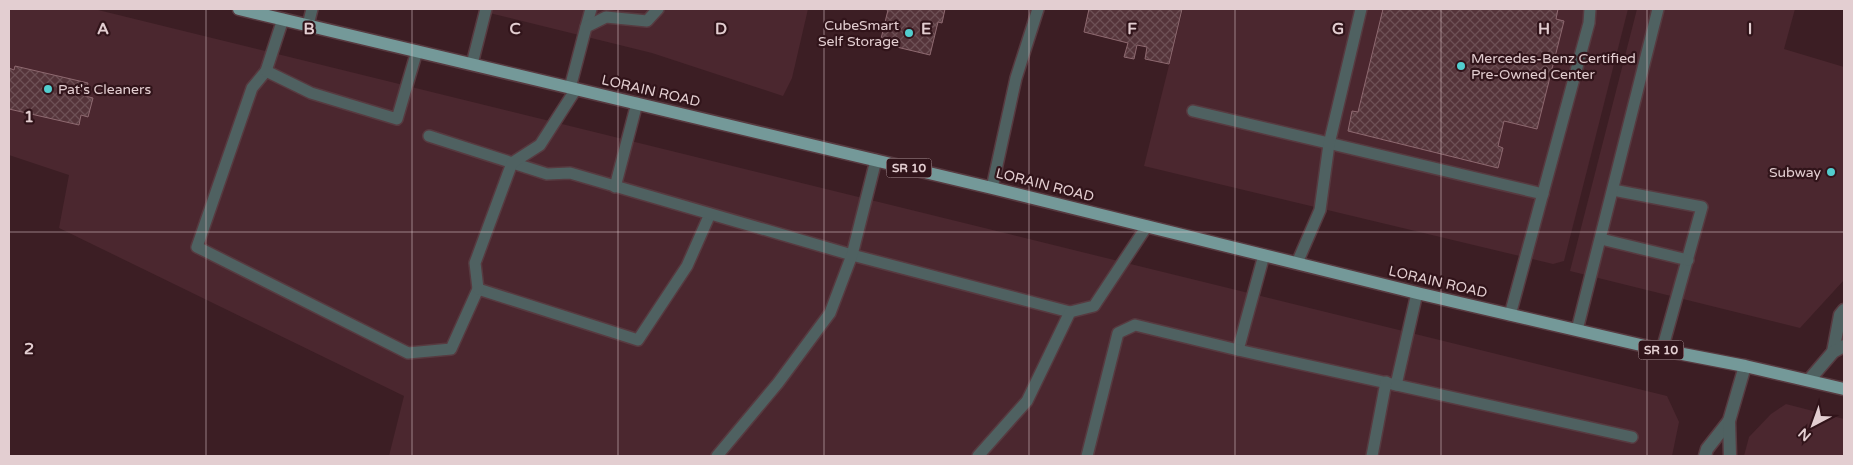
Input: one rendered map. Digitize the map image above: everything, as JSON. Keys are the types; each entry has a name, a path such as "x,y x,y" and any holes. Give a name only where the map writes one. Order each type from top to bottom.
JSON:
{"main road":[{"name":"LORAIN ROAD","path":"239,9 876,160 1417,293 1662,350 1745,366 1844,389"}],"street":[{"path":"1809,380 1839,349 1840,315 1844,310"},
{"path":"1730,456 1729,421 1745,366"},
{"path":"1705,456 1707,449 1729,421"}],"lane":[{"path":"308,25 312,9"},
{"path":"472,64 486,9"},
{"path":"283,19 266,71 252,88 197,247 408,353 451,349 478,289 475,263 512,163 540,146 573,88 591,9"},
{"path":"586,27 606,17 647,21 658,9"},
{"path":"992,188 1016,78 1038,9"},
{"path":"1297,263 1320,210 1329,144 1361,9"},
{"path":"1510,314 1589,23 1590,9"},
{"path":"1578,330 1658,9"},
{"path":"266,71 311,92 397,119 417,51"},
{"path":"615,187 637,104"},
{"path":"1193,112 1544,194"},
{"path":"429,136 547,174 570,174 852,255 1070,312 1094,306 1148,226"},
{"path":"717,456 778,384 830,313 852,255 876,160"},
{"path":"1613,190 1702,207 1662,350"},
{"path":"478,289 638,340 687,266 710,214"},
{"path":"1601,239 1688,260"},
{"path":"1238,350 1264,255"},
{"path":"1372,456 1417,293"},
{"path":"978,456 1026,401 1070,312"},
{"path":"1087,456 1118,333 1135,325 1238,350 1632,437"}],"shaded area":[{"path":"9,9 94,9 1667,396 1679,422 1672,456 389,456 404,396 59,228 69,175 9,155"},
{"path":"473,9 808,9 792,78 783,96 652,53"},
{"path":"1183,9 1628,9 1564,261 1553,264 1144,166"},
{"path":"1637,9 1795,9 1784,49 1844,67 1844,280 1800,328 1570,271"},
{"path":"1786,404 1844,419 1844,456 1744,456 1749,437 1771,414"}],"building":[{"name":"CubeSmart Self Storage","path":"883,9 945,9 942,23 938,22 930,55 880,43 888,10"},
{"path":"1089,9 1182,9 1169,64 1145,59 1147,47 1137,45 1134,59 1124,57 1128,43 1084,32"},
{"name":"Mercedes-Benz Certified Pre-Owned Center","path":"1383,9 1558,9 1556,19 1564,21 1537,129 1504,121 1498,146 1503,148 1498,168 1348,131 1352,111 1358,112"},
{"name":"Pat's Cleaners","path":"15,66 88,83 85,96 93,98 88,117 81,115 79,125 9,109 9,68 14,70"}],"place":[{"name":"CubeSmart Self Storage","path":"909,33"},
{"name":"Mercedes-Benz Certified Pre-Owned Center","path":"1461,66"},
{"name":"Pat's Cleaners","path":"48,89"},
{"name":"Subway","path":"1831,172"}]}
